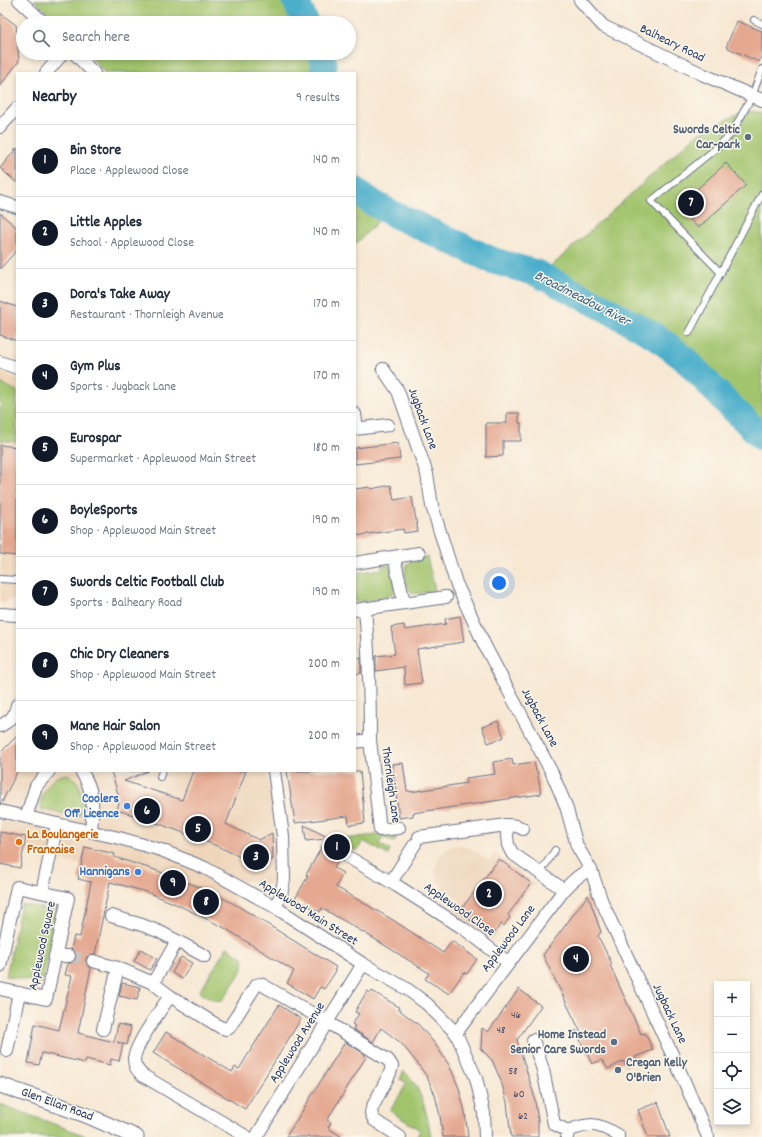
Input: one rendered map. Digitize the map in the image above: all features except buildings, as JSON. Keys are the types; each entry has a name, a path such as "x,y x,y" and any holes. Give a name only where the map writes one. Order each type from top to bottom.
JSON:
{"street":[{"path":"19,0 36,16"},
{"name":"Balheary Road","path":"580,0 603,26 704,75 757,98"},
{"path":"47,72 57,60"},
{"path":"81,60 93,72"},
{"path":"0,128 16,109"},
{"path":"0,202 16,207"},
{"path":"0,362 16,368"},
{"name":"Jugback Lane","path":"383,369 398,392 427,474 432,506 456,583 485,646 552,773 566,806 578,846 591,870 602,902 682,1076 708,1137"},
{"path":"356,428 388,425"},
{"path":"356,563 419,553"},
{"path":"394,557 404,603"},
{"path":"370,740 369,647 360,610 446,597"},
{"path":"0,614 16,615"},
{"path":"0,726 10,720 15,714 16,710"},
{"name":"Thornleigh Lane","path":"356,742 370,740 380,830 399,828"},
{"path":"26,817 36,786 48,772"},
{"path":"82,772 88,781 92,794 93,808 91,831"},
{"path":"274,772 283,836 284,880 281,895 275,907"},
{"name":"Applewood Main Street","path":"0,811 91,831 161,850 205,868 275,907 363,964 407,989 427,1004 456,1033 476,1078 484,1112 485,1137"},
{"name":"Applewood Square","path":"42,892 57,824"},
{"path":"506,825 508,845 512,853 564,890"},
{"path":"391,882 417,840 506,825 517,826 523,829"},
{"name":"Applewood Close","path":"348,857 391,882 463,928 509,963"},
{"name":"Applewood Lane","path":"456,1033 564,890 585,872 591,870"},
{"name":"Applewood Square","path":"0,966 2,944 17,887 68,898 46,999 0,989"},
{"path":"111,916 160,932 205,956"},
{"path":"153,983 177,941"},
{"path":"56,956 69,956"},
{"path":"93,961 118,968 153,983 170,996 220,1027 226,1029 229,1028 256,985 261,984 327,1022 388,1060 392,1066 390,1073 370,1113 374,1120 400,1137"},
{"name":"Applewood Avenue","path":"256,1137 363,964"},
{"path":"103,1029 118,968"},
{"name":"Applewood Square","path":"7,1052 19,993"},
{"path":"170,996 137,1048 134,1059 136,1068 142,1075 247,1137"},
{"path":"533,1040 543,1070 554,1124 568,1134 583,1125 602,1126 618,1135 618,1137"},
{"name":"Glen Ellan Road","path":"0,1085 86,1115 136,1137"}],"lane":[{"path":"754,20 762,24"},
{"path":"721,273 651,201 714,150 732,132 757,98 762,69"},
{"path":"689,333 762,194"},
{"path":"0,579 16,580"},
{"path":"540,873 555,850"}],"shaded area":[{"path":"0,372 16,379 16,598 4,603 0,602"},
{"path":"16,772 263,772 266,774 271,787 277,862 276,878 272,883 264,885 245,880 228,917 98,869 0,846 0,782"},
{"path":"458,845 471,848 489,861 495,853 535,883 493,940 453,910 459,900 444,889 436,878 435,867 439,856 448,848"}],"green space":[{"path":"34,0 295,0 303,16 51,16"},
{"path":"94,60 322,60 324,64 323,72 104,72"},
{"path":"744,111 762,114 762,423 675,339 639,316 546,271 696,135"},
{"path":"356,193 371,211 381,218 356,244"},
{"path":"0,383 16,391 16,442 0,440"},
{"path":"427,557 435,590 413,593 410,591 406,583 405,569 409,562 418,558"},
{"path":"382,565 388,565 391,568 395,584 393,593 384,598 356,602 356,573 382,569"},
{"path":"67,774 76,781 81,792 82,804 80,815 77,817 42,809 41,805 41,800 47,786 58,776"},
{"path":"399,832 394,842 383,837 379,844 390,850 388,855 363,841 357,851 335,840"},
{"path":"21,904 57,911 42,983 6,976"},
{"path":"227,947 244,958 243,969 222,1001 214,1000 199,992"},
{"path":"404,1071 410,1077 423,1101 431,1137 417,1137 420,1130 390,1111 407,1083 400,1079"},
{"path":"0,1104 89,1137 0,1137"}],"waterway":[{"name":"Broadmeadow River","path":"295,0 303,16"},
{"name":"Broadmeadow River","path":"323,60 324,64 323,72"},
{"name":"Broadmeadow River","path":"356,191 373,203 395,215 494,261 536,273 601,306 655,336 685,359 762,437"}],"tunnel":[{"path":"69,956 93,961"}],"place":[{"name":"Swords Celtic Car-park","path":"748,137"},
{"name":"Swords Celtic Football Club","path":"691,203"},
{"name":"Coolers Off Licence","path":"127,806"},
{"name":"BoyleSports","path":"147,811"},
{"name":"Eurospar","path":"198,829"},
{"name":"La Boulangerie Francaise","path":"19,842"},
{"name":"Bin Store","path":"337,847"},
{"name":"Dora's Take Away","path":"256,857"},
{"name":"Hannigans","path":"138,872"},
{"name":"Mane Hair Salon","path":"173,883"},
{"name":"Little Apples","path":"489,894"},
{"name":"Chic Dry Cleaners","path":"206,902"},
{"name":"Gym Plus","path":"576,959"},
{"name":"Home Instead Senior Care Swords","path":"614,1042"},
{"name":"Cregan Kelly O'Brien","path":"618,1070"}]}
